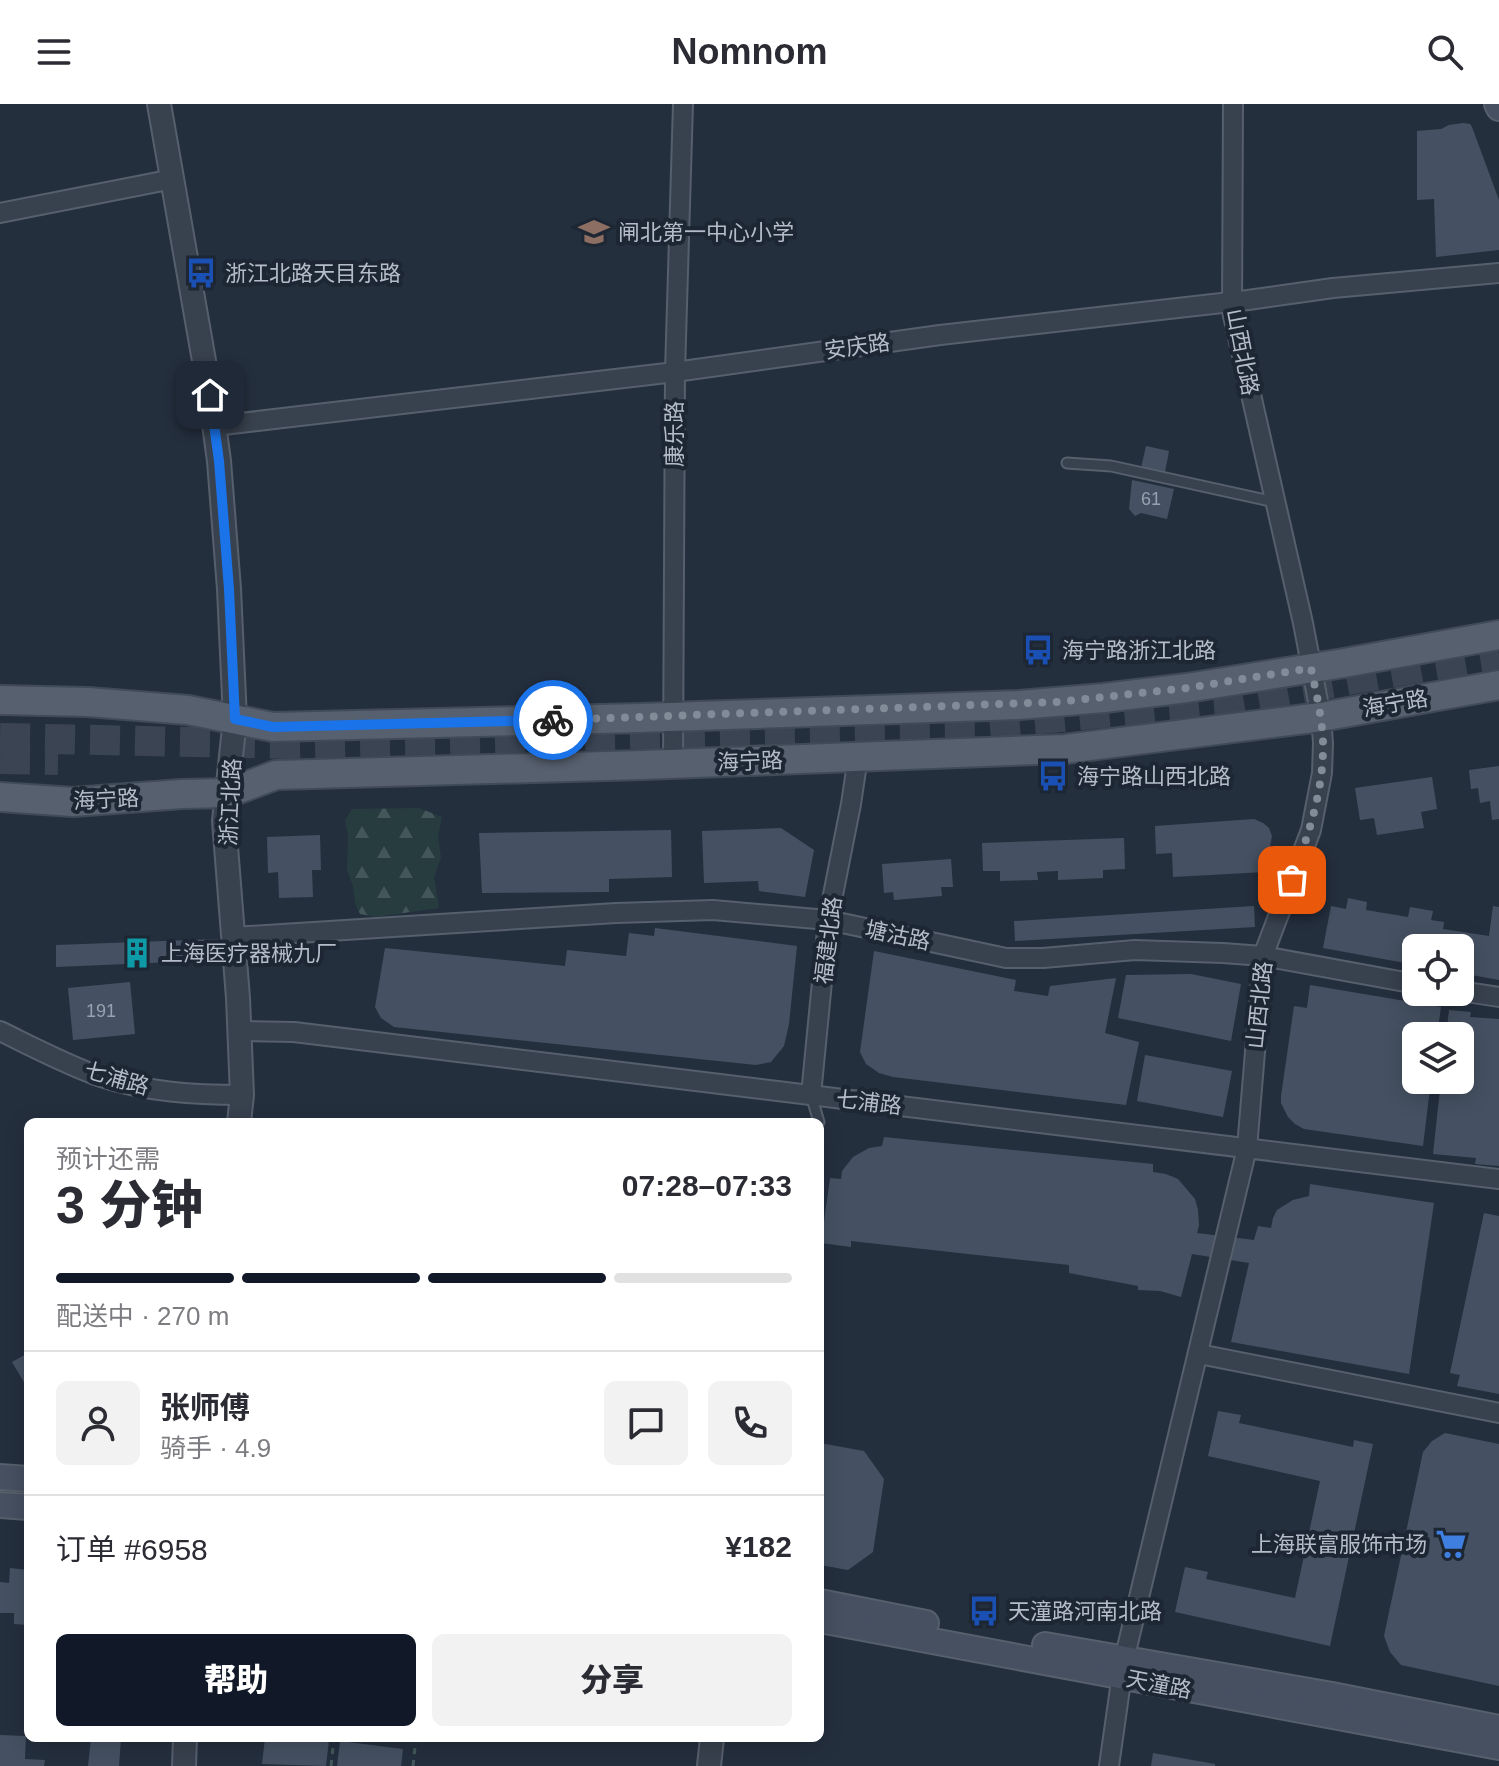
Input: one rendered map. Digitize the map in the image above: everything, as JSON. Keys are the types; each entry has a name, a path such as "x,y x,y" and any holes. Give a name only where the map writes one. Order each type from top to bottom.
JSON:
{"main road":[{"path":"0,700 88,702 188,710 273,727 1048,703 1187,688 1499,635"},
{"name":"海宁路","path":"0,797 73,802 228,793 276,775 1065,749 1321,717 1499,685"},
{"path":"0,1477 24,1479"},
{"path":"0,1505 24,1507"},
{"name":"天潼路","path":"824,1603 1499,1747"},
{"name":"天潼路","path":"824,1621 1123,1668 1332,1695 1499,1728"}],"street":[{"name":"浙江北路","path":"159,104 219,461 235,719 224,821 240,1031 242,1095 239,1118"},
{"name":"康乐路","path":"673,764 675,372 683,104"},
{"name":"山西北路","path":"1109,1766 1123,1668 1247,1148 1263,956 1311,830 1322,773 1321,717 1233,318 1233,104"},
{"path":"0,213 173,179"},
{"name":"安庆路","path":"215,426 675,372 940,335 1333,288 1499,273"},
{"name":"福建北路","path":"811,1095 828,920 858,757"},
{"name":"塘沽路","path":"233,937 678,910 750,912 828,920 1006,958 1154,950 1263,956 1402,981"},
{"path":"1474,993 1499,997"},
{"name":"七浦路","path":"0,1031 80,1068 128,1084 202,1095 242,1095"},
{"name":"七浦路","path":"240,1031 294,1032 1499,1179"},
{"path":"1199,1354 1499,1413"},
{"path":"184,1766 185,1742"},
{"path":"709,1766 712,1742"}],"lane":[{"path":"1067,463 1111,466 1275,502"},
{"name":"福建北路","path":"811,1095 818,1118"}],"path":[{"path":"331,1766 334,1742"},
{"path":"413,1766 416,1742"}],"green space":[{"path":"419,808 442,817 438,836 441,858 434,877 439,908 375,917 360,914 347,870 348,835 345,821 352,809"}],"building":[{"path":"1463,123 1472,127 1499,200 1499,250 1436,257 1434,199 1417,200 1417,131"},
{"path":"1146,446 1169,451 1165,472 1141,468"},
{"path":"1132,480 1174,489 1167,519 1141,513 1135,516 1129,509"},
{"path":"1499,766 1499,819 1492,820 1490,801 1480,803 1478,788 1471,789 1469,770"},
{"path":"1432,777 1437,809 1421,812 1424,828 1377,835 1374,818 1360,820 1355,788"},
{"path":"1254,819 1269,828 1272,836 1265,872 1173,877 1172,853 1156,854 1155,826"},
{"path":"781,828 814,850 805,897 759,891 758,881 704,883 702,831"},
{"path":"671,830 672,877 609,879 609,892 482,893 479,833"},
{"path":"320,835 321,870 312,870 313,897 279,898 278,872 268,873 267,837"},
{"path":"1124,838 1125,869 1103,870 1103,878 1058,880 1058,871 1037,872 1038,880 1000,881 1000,871 983,871 982,843"},
{"path":"951,859 953,887 941,887 942,896 894,900 893,892 884,893 882,864"},
{"path":"1348,898 1367,902 1366,910 1408,917 1410,907 1433,911 1431,920 1444,922 1443,929 1489,936 1493,906 1499,907 1499,980 1474,976 1474,934 1402,934 1402,962 1323,948 1331,906 1346,909"},
{"path":"1254,906 1255,927 1015,941 1014,921"},
{"path":"655,928 797,946 789,1024 784,1046 771,1062 756,1065 394,1027 381,1018 375,1007 385,948 565,966 567,950 626,956 629,933 654,936"},
{"name":"上海医疗器械九厂","path":"218,939 219,960 56,967 56,945"},
{"path":"874,951 1016,980 1014,991 1048,996 1050,986 1116,978 1105,1033 1139,1042 1126,1105 879,1073 866,1064 860,1052"},
{"path":"1191,974 1241,984 1231,1041 1118,1018 1126,975"},
{"name":"上海医疗器械九厂","path":"130,982 135,1034 73,1040 68,988"},
{"path":"1310,985 1402,1000 1402,1006 1441,1007 1439,1022 1402,1022 1402,1094 1429,1094 1423,1146 1304,1129 1288,1117 1281,1096 1294,1006 1307,1008"},
{"path":"1449,1010 1471,1012 1470,1017 1499,1019 1499,1166 1475,1164 1476,1158 1433,1154 1439,1094 1474,1094 1474,1022 1448,1022"},
{"path":"1145,1055 1232,1071 1223,1117 1137,1101"},
{"path":"884,1137 1153,1164 1153,1172 1178,1179 1195,1199 1199,1225 1197,1233 1254,1240 1258,1226 1271,1228 1277,1210 1293,1200 1309,1196 1310,1184 1434,1203 1409,1374 1231,1342 1249,1263 1192,1254 1181,1297 1069,1273 1069,1265 851,1241 851,1247 824,1243 830,1178 841,1179 842,1171 853,1157 869,1148 882,1146"},
{"path":"1484,1213 1499,1216 1499,1394 1457,1386 1460,1375 1450,1373"},
{"path":"24,1355 24,1382 12,1362"},
{"path":"1218,1411 1241,1415 1239,1423 1353,1447 1354,1440 1373,1444 1330,1646 1175,1612 1185,1567 1208,1572 1206,1579 1295,1598 1320,1481 1208,1456"},
{"name":"上海联富服饰市场","path":"1445,1433 1499,1444 1499,1686 1401,1665 1390,1652 1384,1636 1423,1452 1432,1441"},
{"path":"824,1444 864,1451 884,1479 873,1552 848,1570 824,1566"},
{"path":"10,1568 24,1570 24,1625 14,1624 14,1613 0,1613 0,1582 9,1583"},
{"path":"0,1735 24,1736 25,1759 45,1760 44,1766 0,1766"},
{"path":"91,1742 121,1742 119,1766 88,1766"},
{"path":"265,1742 329,1742 326,1766 262,1764"},
{"path":"340,1742 403,1749 401,1766 337,1766"},
{"path":"1153,1753 1215,1764 1215,1766 1151,1766"}],"tunnel":[{"path":"0,738 290,744 979,725 1227,701 1499,654"},
{"path":"0,759 58,760"}],"way so far":[{"path":"553,720 1019,705 1187,688 1311,668 1321,717 1322,773 1311,830 1292,880"}],"place":[{"name":"闸北第一中心小学","path":"594,232"},
{"name":"浙江北路天目东路","path":"201,273"},
{"name":"海宁路浙江北路","path":"1038,650"},
{"name":"海宁路山西北路","path":"1053,776"},
{"name":"上海医疗器械九厂","path":"137,953"},
{"name":"上海联富服饰市场","path":"1451,1544"},
{"name":"天潼路河南北路","path":"984,1611"}],"route":[{"path":"210,395 219,461 229,589 235,719 273,727 553,720"}]}
